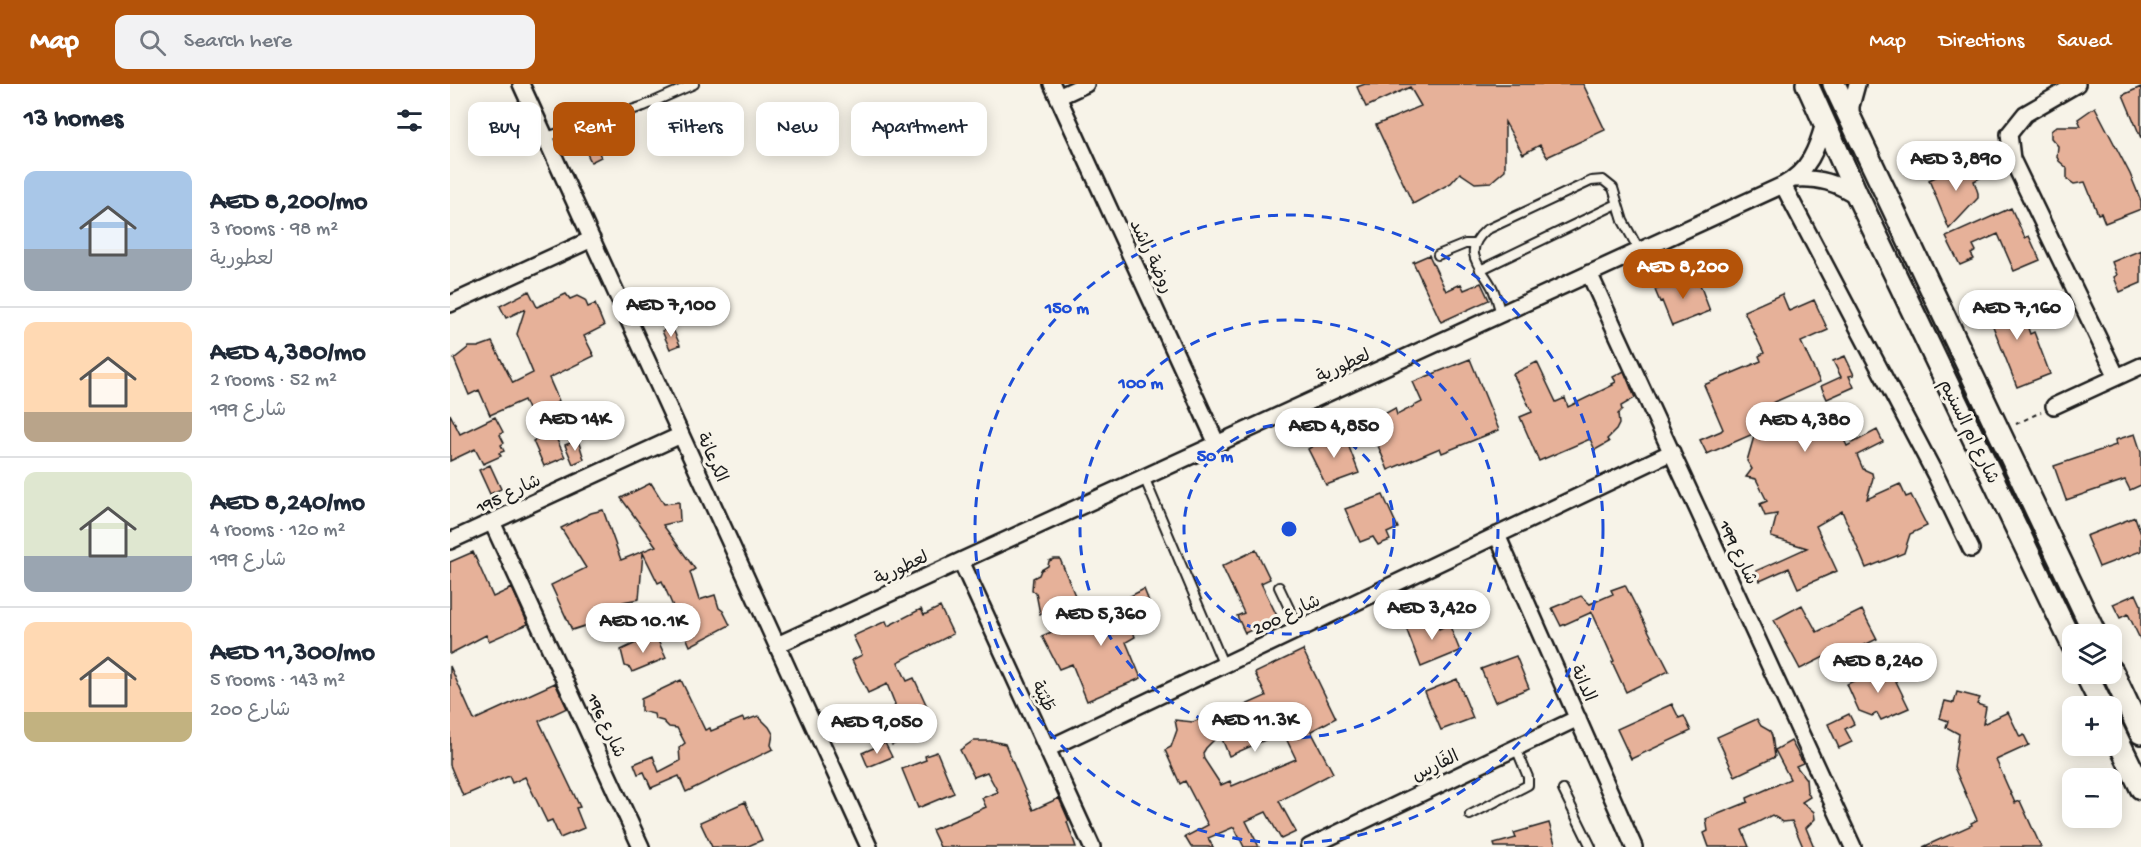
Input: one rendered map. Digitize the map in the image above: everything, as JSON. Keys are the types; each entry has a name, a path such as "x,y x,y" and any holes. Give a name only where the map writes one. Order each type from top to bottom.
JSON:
{"main road":[{"name":"شارع ام السنيم","path":"1807,84 1858,197 2062,624"},
{"name":"شارع ام السنيم","path":"1834,84 2090,624"},
{"path":"2118,684 2141,733"},
{"path":"2122,749 2141,788"}],"street":[{"name":"الكرعانة","path":"521,84 869,847"},
{"path":"1055,91 1086,84"},
{"path":"1851,121 1851,106 1857,84"},
{"path":"2077,84 2025,114 2009,134 2012,159 2117,377"},
{"name":"روضة راشد","path":"1055,91 1217,444"},
{"name":"لعطورية","path":"1789,182 1806,168 1815,154 1824,123"},
{"name":"لعطورية","path":"777,645 1789,182 1811,178 1829,181 1858,197"},
{"path":"1789,182 1971,549"},
{"path":"450,304 592,239"},
{"name":"شارع 199","path":"1589,273 1853,847"},
{"path":"2054,406 2141,366"},
{"name":"شارع 195","path":"450,541 681,435"},
{"name":"شارع 200","path":"1047,749 1672,452"},
{"name":"شارع 196","path":"492,522 641,847"},
{"name":"الدانة","path":"1497,535 1634,847"},
{"name":"طَيْبَة","path":"961,561 1092,847"},
{"name":"الفَارِس","path":"1309,847 1578,718"}],"lane":[{"path":"546,137 644,106 694,84"},
{"path":"1501,314 1494,292 1475,262 1473,253 1475,244 1486,230 1590,181 1597,179 1609,183 1613,188 1623,221 1640,250"},
{"path":"1480,270 1617,204"},
{"path":"1438,255 1465,244 1475,244"},
{"path":"1144,477 1224,666"},
{"path":"1279,587 1299,629"},
{"path":"1470,814 1528,785 1529,780 1516,748"},
{"path":"1563,790 1591,847"}],"path":[{"path":"1998,432 2054,406"}],"building":[{"path":"1365,84 1583,84 1605,130 1547,157 1540,145 1523,154 1505,122 1505,170 1491,182 1475,183 1460,173 1451,183 1413,204 1376,125 1421,106 1410,87 1366,107 1357,87"},
{"path":"2141,87 2141,138 2123,95"},
{"path":"2095,107 2130,174 2141,201 2141,209 2105,223 2101,213 2098,214 2085,182 2074,184 2067,179 2067,168 2059,161 2058,146 2051,138 2051,131 2057,126 2081,126 2078,119"},
{"path":"588,156 600,156 601,157 591,162"},
{"path":"1971,161 1980,178 1974,181 1978,198 1949,229 1929,180"},
{"path":"2011,208 2025,238 2029,236 2040,260 2014,271 1998,234 1973,245 1976,251 1971,254 1974,259 1960,265 1946,237"},
{"path":"2141,250 2141,283 2120,292 2114,277 2117,275 2112,262"},
{"path":"1429,255 1446,291 1461,284 1464,290 1481,283 1489,300 1441,322 1413,262"},
{"path":"1696,274 1710,311 1672,326 1655,290"},
{"path":"529,291 537,307 566,294 570,299 577,296 585,300 588,307 595,304 604,326 584,336 594,356 549,378 559,401 556,403 560,419 551,423 551,427 565,457 544,466 533,441 540,437 524,400 490,415 479,390 469,395 454,359 469,347 478,347 492,342 513,383 533,373 517,334 525,309 506,318 500,306"},
{"path":"1782,294 1789,311 1814,300 1828,330 1801,342 1820,382 1768,405 1780,429 1828,407 1847,446 1877,430 1883,442 1857,455 1863,469 1872,473 1873,478 1867,499 1900,484 1906,497 1911,495 1927,526 1910,534 1904,553 1866,568 1842,511 1816,526 1837,571 1798,588 1789,568 1760,581 1756,571 1807,548 1771,537 1777,514 1765,516 1760,504 1767,501 1756,479 1746,477 1752,469 1747,461 1755,433 1707,454 1700,440 1723,429 1704,385 1761,361 1759,356 1764,353 1744,311"},
{"path":"2017,295 2030,334 2034,332 2050,374 2017,387 1985,306"},
{"path":"672,327 680,345 670,349 662,331"},
{"path":"1845,356 1854,375 1849,376 1854,387 1827,399 1821,386 1841,377 1833,361"},
{"path":"1470,359 1499,430 1442,453 1440,448 1388,470 1370,426 1382,420 1379,417 1395,408 1397,415 1422,402 1413,382"},
{"path":"1537,362 1556,402 1565,398 1568,407 1613,385 1616,382 1613,377 1624,371 1635,398 1621,406 1622,410 1618,414 1619,424 1607,439 1609,442 1595,450 1590,439 1539,461 1520,417 1532,412 1513,374"},
{"path":"450,414 460,434 495,417 503,432 500,435 504,443 501,445 504,451 499,453 501,456 483,464 475,449 450,461"},
{"path":"1327,434 1333,439 1344,434 1359,473 1326,485 1308,449 1318,443 1317,438"},
{"path":"2135,434 2141,452 2141,485 2130,490 2125,480 2066,500 2054,466 2116,445 2115,440"},
{"path":"578,440 584,459 573,464 565,445"},
{"path":"490,465 501,489 490,494 479,470"},
{"path":"651,483 664,504 679,502 680,521 663,525 695,569 690,572 699,600 715,595 719,608 730,625 690,646 662,581 658,583 643,553 639,599 623,602 622,614 572,630 551,585 586,568 561,528 591,513 603,510 621,560 656,546 621,498"},
{"path":"1383,495 1398,528 1387,533 1390,540 1378,545 1373,537 1360,542 1345,509"},
{"path":"2135,517 2141,534 2141,551 2099,567 2086,536"},
{"path":"1256,550 1270,579 1261,583 1278,618 1245,633 1237,616 1244,613 1222,566"},
{"path":"473,552 493,597 512,588 528,624 489,641 486,635 450,654 450,562"},
{"path":"1060,559 1076,598 1040,614 1036,593 1032,590 1033,578 1048,566 1049,561"},
{"path":"1625,585 1669,671 1626,692 1592,612 1561,626 1552,608 1581,596 1590,604 1613,594 1611,590"},
{"path":"1144,589 1150,604 1140,611 1135,637 1126,642 1141,678 1087,701 1072,664 1059,669 1042,636 1099,612"},
{"path":"2136,594 2141,605 2141,641 2128,614 2120,618 2113,604"},
{"path":"1802,605 1817,632 1862,610 1877,639 1836,659 1832,653 1800,669 1774,620"},
{"path":"940,607 953,634 898,662 907,681 914,678 936,726 892,745 885,729 892,717 895,704 887,684 868,693 852,660 862,655 853,636 886,621 888,626 921,609 924,615"},
{"path":"1434,616 1439,629 1449,624 1460,651 1421,667 1406,628"},
{"path":"655,634 666,658 632,672 625,666 621,650"},
{"path":"1303,650 1336,718 1311,731 1333,773 1279,801 1296,832 1281,839 1266,812 1246,821 1259,847 1244,847 1234,827 1208,838 1213,847 1191,847 1185,837 1208,825 1185,781 1180,784 1165,750 1171,747 1177,730 1175,720 1193,722 1203,718 1205,723 1266,696 1255,673","holes":["1283,732 1296,759 1232,786 1230,781 1221,785 1204,759 1203,753 1220,734 1229,756"]},
{"path":"1516,656 1529,688 1495,702 1481,669"},
{"path":"1888,665 1909,708 1881,720 1877,713 1872,716 1859,711 1847,684"},
{"path":"450,666 474,720 555,683 567,708 539,721 580,807 576,808 584,828 560,838 552,820 547,822 525,777 512,783 509,776 463,796 450,765"},
{"path":"1457,679 1473,718 1441,730 1425,692"},
{"path":"681,680 705,730 710,728 711,731 743,718 744,721 758,716 773,734 771,745 773,749 686,792 679,776 651,788 644,772 638,774 634,764 653,756 659,772 680,761 679,748 685,743 677,728 669,727 663,721 655,719 654,714 641,711 641,699"},
{"path":"1957,692 1980,698 1977,704 1986,707 1983,724 2008,712 2020,737 2024,735 2029,745 1996,760 2015,803 2020,801 2041,847 1923,847 1972,825 1971,823 1977,820 1954,767 1959,734 1946,727 1948,721 1940,718 1945,701 1954,703"},
{"path":"1672,704 1679,718 1684,716 1691,731 1631,759 1617,729"},
{"path":"1849,714 1854,724 1845,729 1852,742 1839,748 1828,724"},
{"path":"1757,719 1761,726 1770,731 1775,757 1735,776 1717,737"},
{"path":"973,741 1005,744 1033,810 1059,798 1069,821 1067,822 1076,847 940,847 932,830 986,807 982,798 998,792 987,772 974,777 960,750"},
{"path":"1791,741 1803,763 1796,766 1806,779 1810,797 1802,802 1814,812 1815,819 1806,828 1814,847 1803,847 1792,821 1783,822 1772,815 1742,830 1749,847 1709,847 1704,833 1708,831 1706,819 1748,802 1747,798 1790,779 1775,750"},
{"path":"885,743 892,757 868,767 862,753"},
{"path":"937,752 954,793 918,808 902,769 926,760 925,756"},
{"path":"745,802 762,840 746,847 712,847 700,822"},
{"path":"1549,823 1556,847 1495,847 1494,844 1516,838 1514,833"}]}
